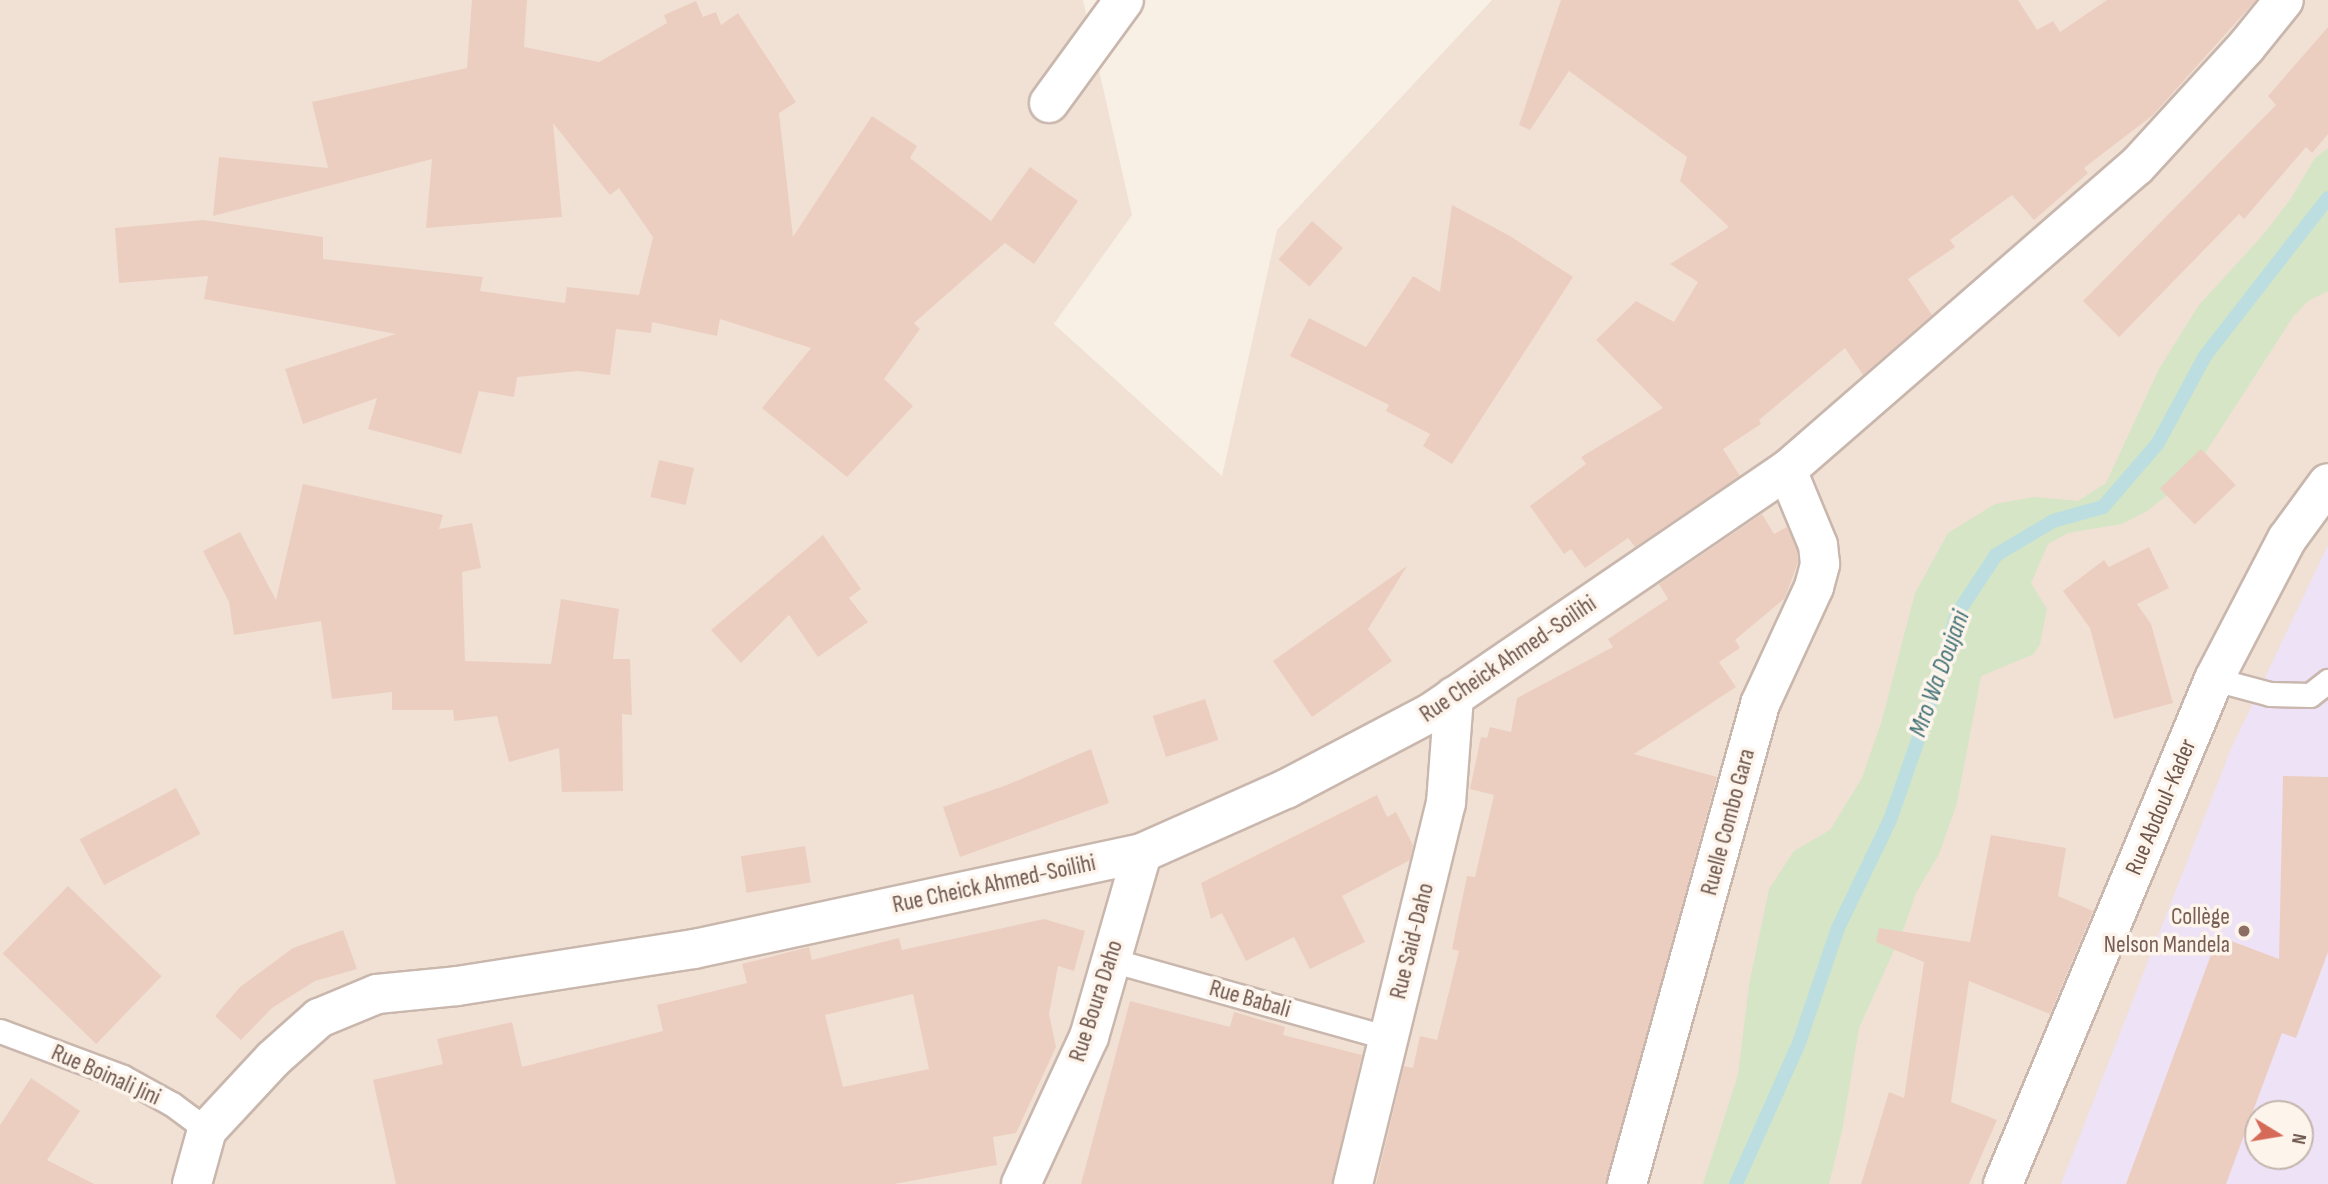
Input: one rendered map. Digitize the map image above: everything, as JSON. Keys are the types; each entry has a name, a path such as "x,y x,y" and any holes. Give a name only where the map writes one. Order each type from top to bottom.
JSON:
{"street":[{"path":"1049,103 1124,0"},
{"name":"Rue Cheick Ahmed-Soilihi","path":"192,1184 207,1129 273,1059 319,1018 377,994 457,986 694,949 1142,853 1286,789 1432,712 1787,470 2136,167 2246,47 2284,0"},
{"name":"Ruelle Combo Gara","path":"1627,1184 1760,704 1814,587 1820,564 1818,545 1787,470"},
{"name":"Rue Abdoul-Kader","path":"2003,1184 2214,679 2287,539 2328,483"},
{"name":"Rue Said-Daho","path":"1353,1184 1446,803 1454,696"},
{"name":"Rue Boura Daho","path":"1021,1184 1089,1037 1142,853"}],"lane":[{"path":"2214,679 2270,694 2310,695 2328,681"},
{"name":"Rue Babali","path":"1111,960 1388,1038"},
{"name":"Rue Boinali Jini","path":"0,1031 123,1077 172,1104 207,1129"}],"shaded area":[{"path":"0,0 1083,0 1132,215 1054,324 1222,476 1277,230 1492,0 2328,0 2328,1184 0,1184"},
{"name":"Collège Nelson Mandela","path":"2328,545 2328,1184 2061,1184 2231,749"}],"green space":[{"path":"2328,148 2328,291 2308,301 2293,317 2198,464 2170,493 2147,511 2122,524 2068,533 2048,544 2031,583 2047,609 2040,644 2034,654 1981,676 1957,803 1939,854 1916,893 1904,928 1859,1028 1842,1131 1829,1184 1703,1184 1738,1075 1749,985 1769,889 1794,851 1830,830 1862,778 1882,720 1915,593 1948,533 1995,504 2034,497 2078,501 2106,483 2159,369 2199,305 2263,235 2290,200 2315,158"}],"building":[{"path":"472,0 527,0 524,47 599,62 667,23 664,15 696,1 703,17 716,12 721,25 738,13 796,102 779,113 793,237 872,116 917,146 910,158 991,221 1030,167 1078,201 1034,264 1005,243 914,323 920,329 884,379 913,406 847,477 762,408 811,348 720,319 717,336 652,322 651,333 616,329 610,375 578,371 517,377 514,397 479,391 461,454 368,429 377,398 303,424 285,369 396,334 204,299 208,276 119,283 115,228 203,220 323,237 323,259 483,277 480,291 565,303 567,287 639,295 653,237 619,188 610,195 553,123 562,217 426,228 432,159 213,216 219,157 328,168 312,102 467,68"},
{"path":"1561,0 2018,0 2037,30 2053,21 2060,32 2107,0 2256,0 2153,115 2084,168 2088,173 2034,220 2012,195 1950,240 1955,247 1908,279 1932,315 1863,375 1845,348 1759,420 1761,424 1723,449 1740,476 1635,547 1628,538 1585,568 1571,549 1564,554 1530,506 1586,464 1581,457 1663,408 1596,340 1636,301 1674,322 1698,282 1670,264 1729,227 1680,181 1687,157 1569,71 1530,130 1519,125"},
{"path":"2328,27 2328,134 2312,153 2306,147 2244,219 2239,214 2119,337 2083,301 2276,105 2268,96"},
{"path":"1452,205 1510,236 1573,277 1452,464 1423,446 1430,434 1386,411 1389,405 1290,356 1309,318 1366,347 1413,276 1440,292"},
{"path":"1312,221 1343,248 1309,286 1279,259"},
{"path":"2201,449 2236,485 2195,525 2160,489"},
{"path":"659,460 694,468 686,505 650,497"},
{"path":"303,484 443,515 439,529 472,523 481,568 462,572 465,661 551,664 561,599 619,609 613,659 630,659 632,715 622,714 623,791 562,792 559,748 509,762 497,716 454,721 453,710 392,710 392,692 332,699 321,621 234,635 229,602 203,551 240,532 276,600"},
{"path":"1762,514 1774,534 1787,527 1797,550 1798,562 1785,598 1735,640 1740,648 1719,662 1736,687 1634,754 1717,777 1606,1184 1376,1184 1404,1066 1413,1068 1420,1036 1437,1040 1459,951 1452,949 1467,876 1475,877 1494,795 1470,789 1481,737 1487,738 1490,727 1511,732 1517,698 1613,647 1608,639 1668,599 1659,584"},
{"path":"823,535 861,589 849,598 868,622 818,657 789,615 741,663 711,630"},
{"path":"2149,547 2169,588 2137,604 2151,624 2173,703 2114,719 2090,628 2063,591 2104,560 2109,567"},
{"path":"1407,566 1368,629 1392,661 1312,717 1273,661"},
{"path":"1205,699 1218,740 1166,757 1153,716"},
{"path":"1091,749 1109,803 960,857 943,807 1007,785"},
{"path":"2283,776 2328,777 2328,952 2296,1038 2282,1033 2257,1100 2244,1100 2244,1135 2226,1184 2126,1184 2218,936 2279,959"},
{"path":"176,788 200,834 104,885 80,839"},
{"path":"1377,795 1387,817 1396,812 1413,845 1410,860 1342,896 1365,942 1310,969 1294,937 1246,961 1222,913 1211,919 1201,883"},
{"path":"1991,835 2066,848 2058,896 2093,911 2050,1014 1969,981 1951,1102 1997,1120 1969,1184 1861,1184 1889,1092 1904,1098 1924,962 1876,942 1879,928 1970,942"},
{"path":"805,846 811,883 747,893 741,856"},
{"path":"68,886 162,976 96,1044 3,954"},
{"path":"1044,919 1085,931 1074,971 1058,966 1049,1014 1056,1047 1016,1133 993,1137 997,1165 894,1184 396,1184 373,1080 443,1064 437,1039 512,1022 522,1067 663,1031 657,1005 747,983 742,964 809,947 812,960 899,938 902,950","holes":["913,994 929,1069 843,1087 825,1015"]},
{"path":"343,930 357,969 315,981 272,1008 241,1040 215,1016 240,987 293,948"},
{"path":"1130,1001 1230,1027 1234,1012 1285,1027 1283,1035 1362,1055 1332,1184 1081,1184"},
{"path":"31,1078 80,1111 47,1160 94,1184 0,1184 0,1125"}],"waterway":[{"name":"Mro Wa Doujani","path":"1736,1184 1799,1043 1838,928 1890,820 1926,717 1957,614 1996,555 2053,521 2103,507 2158,443 2205,356 2328,198"}],"place":[{"name":"Collège Nelson Mandela","path":"2244,931"}]}
